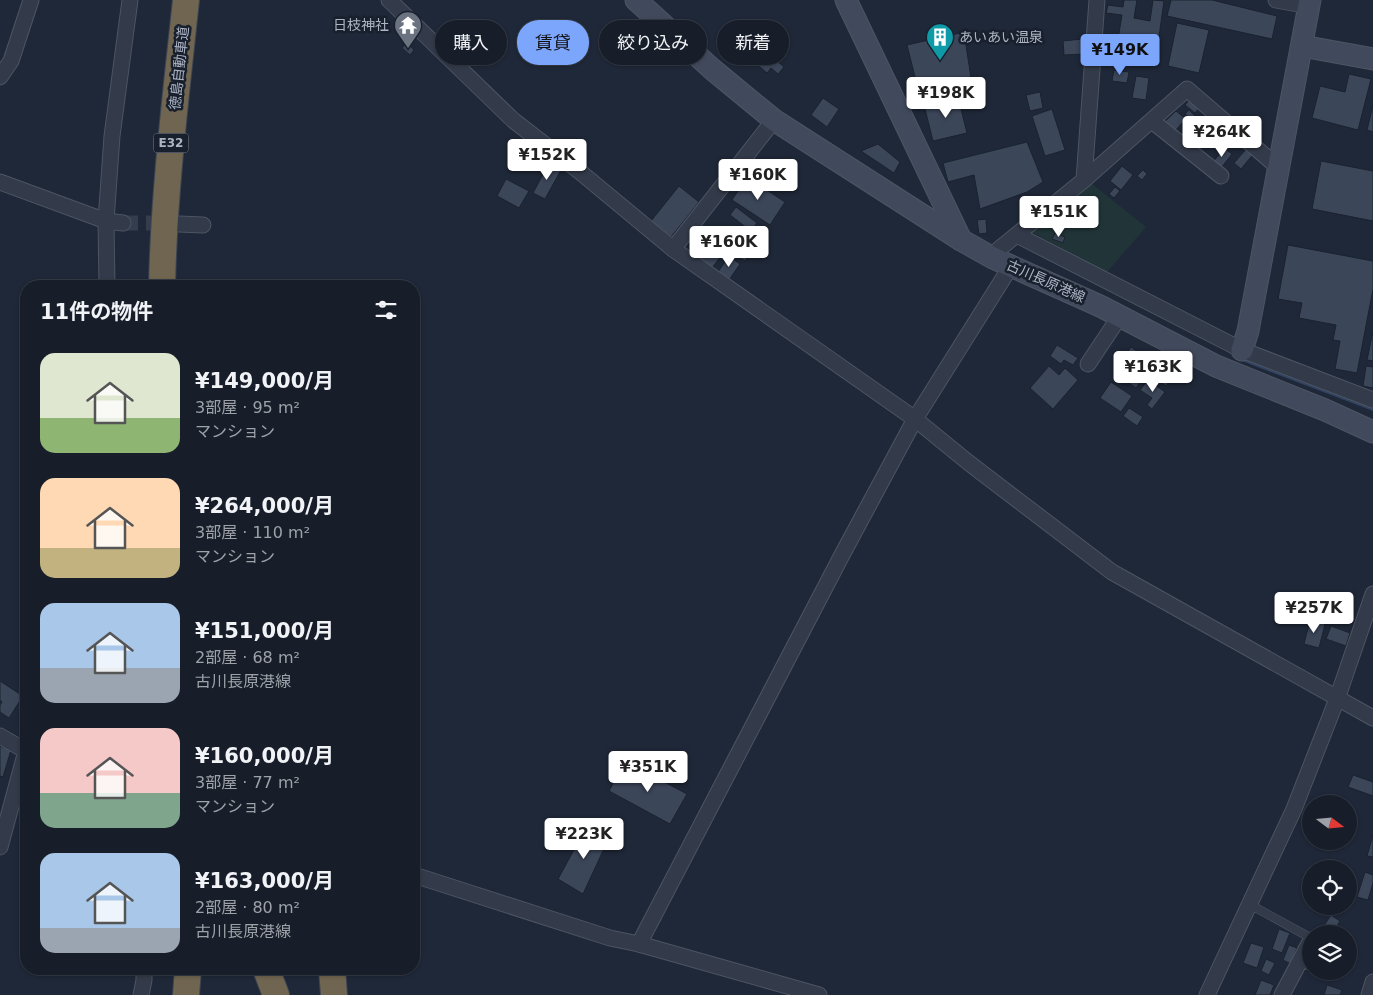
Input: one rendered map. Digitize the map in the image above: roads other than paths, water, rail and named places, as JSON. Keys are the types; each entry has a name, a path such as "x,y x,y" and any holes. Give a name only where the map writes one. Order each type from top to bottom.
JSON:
{"highway":[{"name":"徳島自動車道","path":"162,280 171,135 186,0"},
{"path":"186,995 188,975"},
{"path":"257,975 263,995"},
{"path":"268,975 276,995"},
{"path":"332,975 334,995"}],"street":[{"path":"0,77 11,60 31,0"},
{"path":"107,280 106,221 112,136 130,0"},
{"path":"388,0 513,120 579,171 673,249 916,418 969,463 1112,572 1373,718"},
{"name":"古川長原港線","path":"636,0 712,69 774,120 961,240 1002,262 1120,316 1216,366 1325,410 1373,432"},
{"path":"846,0 961,240"},
{"path":"1084,180 1097,0"},
{"path":"1242,350 1248,331 1309,3 1276,0"},
{"path":"1302,46 1373,59"},
{"path":"639,944 843,553 1002,262 1000,249 1084,180 1187,89 1279,168"},
{"path":"673,249 774,120"},
{"path":"1152,121 1221,176"},
{"path":"0,182 106,221 123,223"},
{"path":"179,224 203,225"},
{"path":"1017,235 1242,350 1373,400"},
{"path":"1088,364 1120,316"},
{"path":"1206,995 1294,809 1337,699 1373,594"},
{"path":"0,736 20,748"},
{"path":"0,847 20,773"},
{"path":"420,877 610,938 639,944 819,995"},
{"path":"1282,995 1302,956"},
{"path":"141,995 144,975"},
{"path":"1369,995 1373,982"}],"lane":[{"path":"1249,904 1302,934"}],"waterway":[{"path":"1242,359 1373,409"}],"tunnel":[{"path":"123,223 172,223"}],"place":[{"name":"日枝神社","path":"408,49"},
{"name":"あいあい温泉","path":"940,61"}]}
